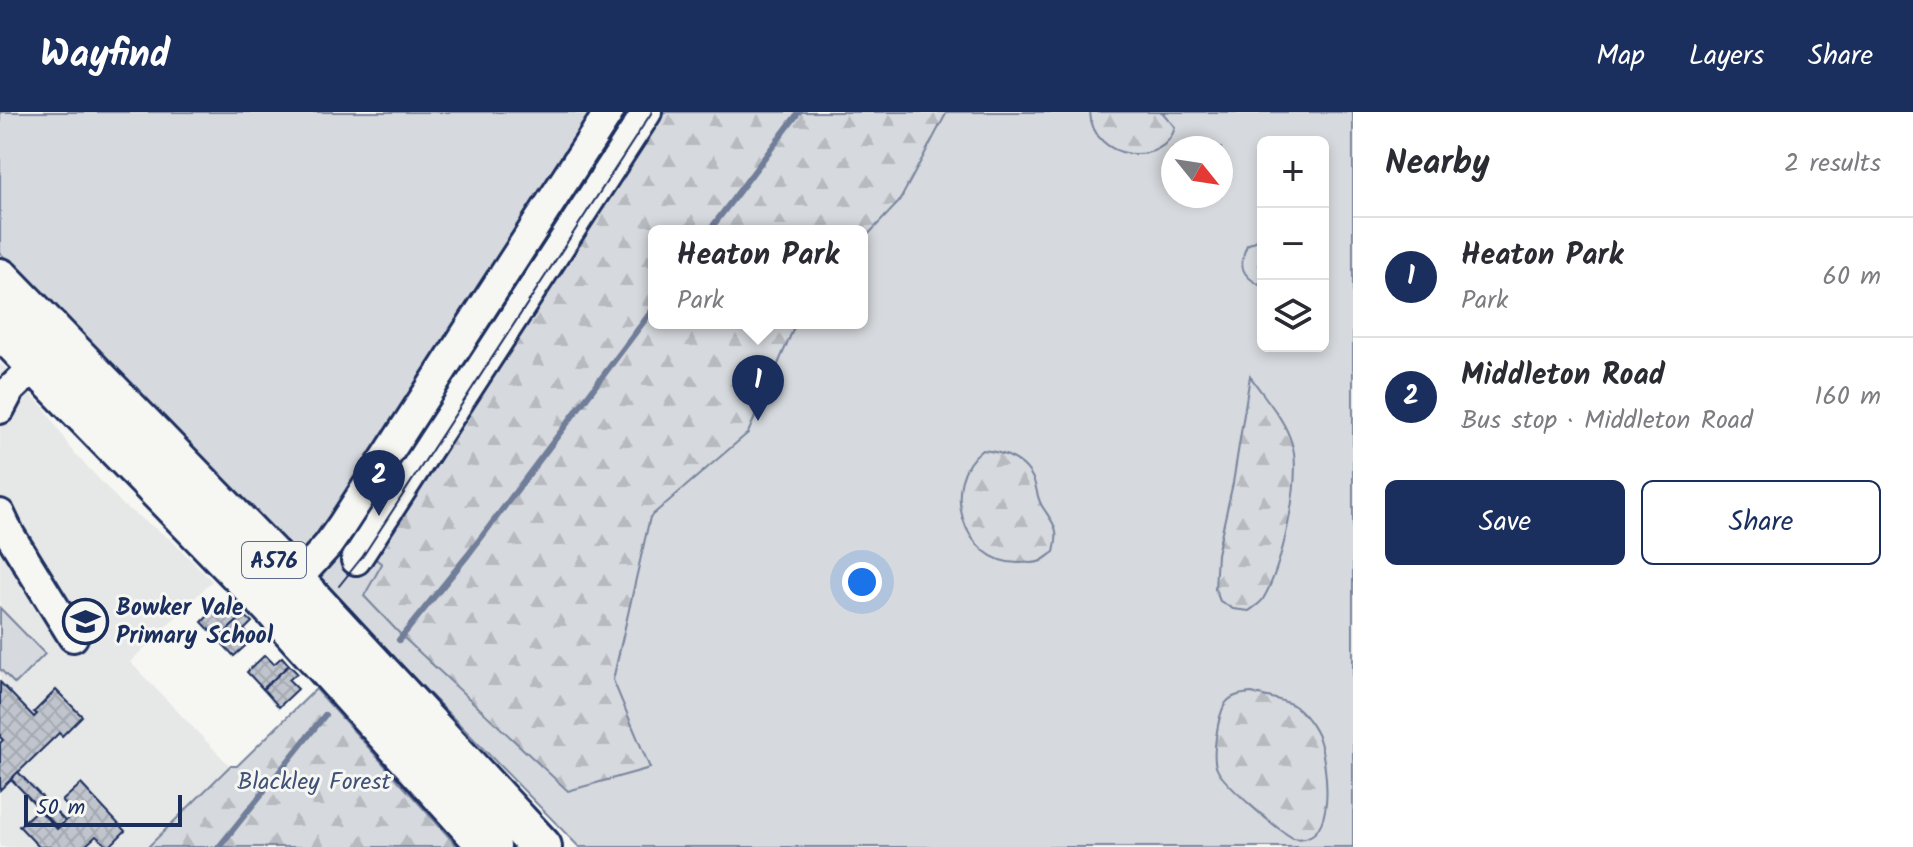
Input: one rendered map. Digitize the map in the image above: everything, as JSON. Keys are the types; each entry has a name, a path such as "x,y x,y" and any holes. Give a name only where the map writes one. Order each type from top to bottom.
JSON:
{"highway":[{"name":"A576","path":"0,279 283,594 490,847"},
{"name":"A576","path":"0,327 36,365 283,594 541,847"}],"lane":[{"path":"283,594 342,525 609,112"},
{"path":"356,560 647,112"},
{"path":"0,409 10,390 36,365"},
{"path":"0,514 73,637"}],"shaded area":[{"name":"Bowker Vale Primary School","path":"0,363 46,410 70,448 124,506 170,539 212,581 130,662 230,766 148,847 0,847"}],"green space":[{"path":"0,112 1353,112 1353,847 579,847 0,253"},
{"path":"656,112 947,112 899,202 868,235 868,225 648,225 648,329 793,329 748,433 650,517 613,680 650,768 568,791 402,636 364,596 382,564 373,557"},
{"path":"1090,112 1162,112 1175,127 1171,136 1161,136 1158,149 1130,154 1115,150 1094,129"},
{"path":"1257,240 1257,283 1243,269 1247,245"},
{"path":"1250,376 1289,434 1294,478 1288,523 1277,567 1263,599 1249,611 1233,609 1220,601 1215,589 1217,554 1233,483"},
{"path":"982,450 1012,458 1030,473 1040,503 1056,531 1054,552 1042,560 1019,563 999,560 983,550 971,536 963,519 960,500 962,481 969,464"},
{"path":"0,608 45,654 15,684 0,669"},
{"name":"Blackley Forest","path":"316,689 458,847 148,847 230,766 237,766"},
{"path":"1252,693 1293,705 1308,720 1319,739 1326,800 1318,829 1308,837 1293,838 1276,826 1240,795 1217,769 1216,736 1225,704 1234,697"}],"building":[{"path":"220,604 229,614 237,607 244,615 218,639 202,622"},
{"path":"244,615 252,622 244,630 253,639 234,656 218,639"},
{"path":"265,655 274,664 282,657 289,665 263,689 247,672"},
{"path":"289,665 297,673 289,680 298,689 279,707 263,689"},
{"path":"0,682 34,717 37,714 34,712 56,690 82,716 62,736 59,733 0,790 0,743 3,740 0,737"},
{"path":"18,772 65,821 58,828 11,779"},
{"path":"81,784 125,831 109,847 96,836 84,847 39,847 19,826 38,809 57,829 74,813 62,801"}],"waterway":[{"path":"714,225 799,112"},
{"path":"399,640 468,555 648,316"},
{"path":"219,847 325,715"}],"tram line":[{"path":"339,586 363,556 652,112"}],"place":[{"name":"Heaton Park","path":"758,421"},
{"name":"Middleton Road","path":"379,516"},
{"name":"Bowker Vale Primary School","path":"85,621"}]}
